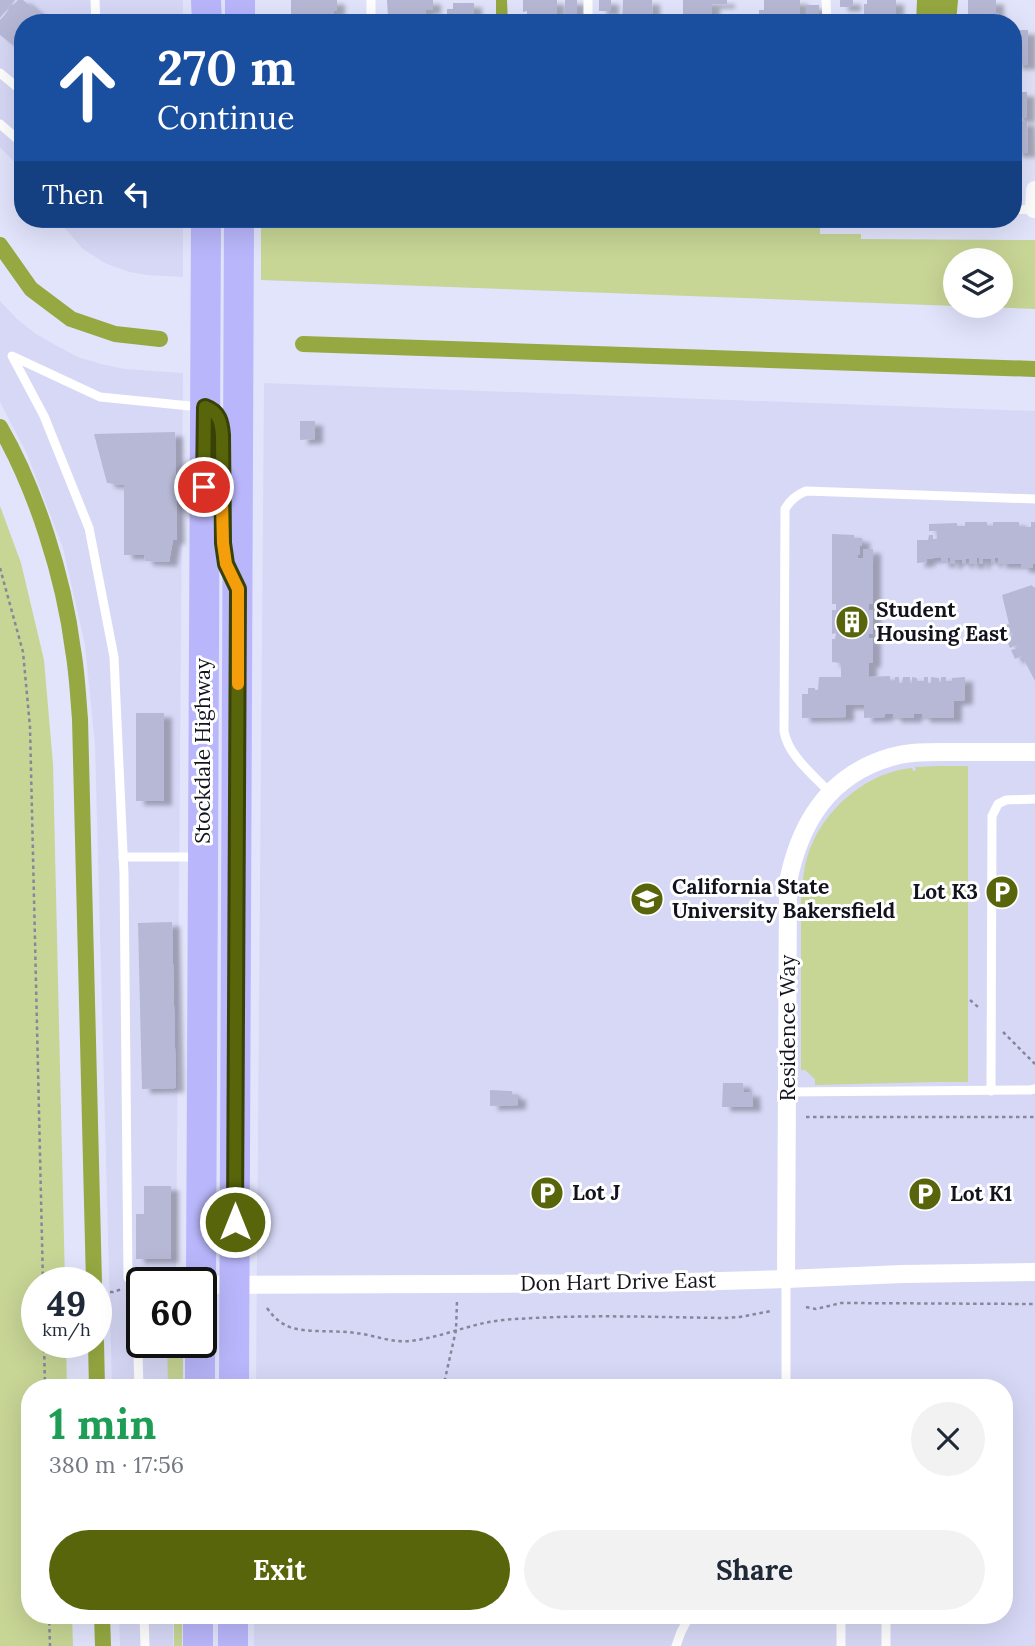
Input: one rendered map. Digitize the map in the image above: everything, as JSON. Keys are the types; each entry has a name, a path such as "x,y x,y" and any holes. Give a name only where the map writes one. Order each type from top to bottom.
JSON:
{"main road":[{"name":"Stockdale Highway","path":"201,1267 206,228"},
{"name":"Stockdale Highway","path":"234,1379 239,228"},
{"path":"205,407 216,414 220,423 223,543 226,564 238,589"},
{"path":"200,1358 200,1379"},
{"path":"198,1624 198,1646"},
{"path":"233,1624 233,1646"}],"street":[{"path":"1035,190 1035,209"},
{"name":"Residence Way","path":"786,1279 788,882 797,843 830,793 850,776 892,756 919,752 1035,752"},
{"name":"Don Hart Drive East","path":"217,1284 652,1283 1035,1272"}],"lane":[{"path":"0,73 14,85"},
{"path":"0,124 14,136"},
{"path":"128,1267 123,857 114,657 89,528 44,416 12,356 100,397 205,407"},
{"path":"830,793 791,751 784,732 785,509 788,503 806,491 1035,499"},
{"path":"991,1091 992,816 998,804 1006,800 1035,799"},
{"path":"123,857 203,857"},
{"path":"788,1092 1035,1089"},
{"path":"786,1279 786,1379"},
{"path":"139,1358 139,1379"},
{"path":"144,1624 145,1646"},
{"path":"676,1646 685,1624"},
{"path":"841,1624 841,1646"},
{"path":"886,1624 886,1646"}],"path":[{"path":"0,568 23,652 30,727 43,1267"},
{"path":"806,1116 1035,1117"},
{"path":"445,1379 456,1330 457,1283"},
{"path":"806,1307 816,1309 841,1303 1035,1304"},
{"path":"268,1308 274,1318 284,1325 300,1330 359,1333 407,1342 481,1323 606,1317 723,1318 771,1311"},
{"path":"44,1358 45,1379"},
{"path":"49,1624 50,1646"}],"shaded area":[{"path":"0,0 183,0 183,14 14,14 14,162 0,147"},
{"path":"496,0 507,0 508,14 496,14"},
{"path":"917,0 958,0 957,14 916,14"},
{"path":"65,228 183,228 183,277 129,272 105,263 83,249"},
{"path":"261,228 820,228 820,234 861,234 861,239 1035,240 1035,309 1013,308 1013,248 943,248 943,306 261,280"},
{"path":"0,301 36,334 78,357 125,369 183,373 176,1267 126,1267 126,1358 175,1358 175,1379 112,1379 112,1267 109,1267 95,745 85,645 63,548 27,454 0,402"},
{"name":"California State University Bakersfield","path":"264,383 1035,411 1035,1646 254,1646 254,1624 1013,1624 1013,1379 256,1379"},
{"path":"0,506 21,563 44,660 53,764 65,1267 21,1267 21,1358 66,1358 67,1379 21,1379 21,1624 72,1624 73,1646 0,1646"},
{"path":"968,766 968,1082 815,1085 815,1079 805,1070 801,1070 801,897 809,850 829,816 852,793 881,776 896,771"},
{"path":"167,1358 183,1358 183,1379 168,1379"},
{"path":"119,1624 173,1624 173,1646 120,1646"},
{"path":"174,1624 182,1624 182,1646 174,1646"}],"building":[{"path":"0,0 15,0 0,18"},
{"path":"18,0 23,0 40,14 14,14 14,46 0,35 0,20"},
{"path":"291,0 337,0 337,11 334,11 334,14 291,14"},
{"path":"387,0 433,0 433,10 425,10 425,14 388,14"},
{"path":"523,0 557,0 557,14 523,12"},
{"path":"565,0 577,0 577,14 565,14"},
{"path":"599,0 611,0 611,11 599,11"},
{"path":"623,0 652,0 653,14 622,14"},
{"path":"683,0 727,0 727,4 712,4 712,14 683,14"},
{"path":"764,0 800,0 800,14 759,14 759,10 764,10"},
{"path":"840,0 853,0 853,7 840,7"},
{"path":"867,0 896,0 896,14 864,14 864,4 867,4"},
{"path":"968,0 996,0 996,13 999,14 968,14"},
{"path":"453,3 474,3 474,14 447,14 447,9 453,9"},
{"path":"806,5 819,5 819,14 806,14"},
{"path":"1022,30 1028,30 1028,65 1022,65"},
{"path":"1022,92 1027,92 1027,118 1022,118"},
{"path":"1022,121 1027,121 1028,153 1022,153"},
{"path":"300,421 315,421 315,439 300,440"},
{"path":"175,432 177,540 173,540 169,562 145,561 144,555 124,555 124,485 107,483 94,434"},
{"name":"Student Housing East","path":"965,522 987,522 987,526 993,526 993,522 1019,522 1019,527 1031,527 1031,522 1035,522 1033,568 1021,568 1021,564 998,564 998,558 995,558 995,563 991,563 991,559 983,559 983,564 979,564 979,558 977,564 969,564 969,558 966,559 966,564 962,564 962,560 955,560 955,564 950,564 950,558 947,558 948,563 941,563 941,557 917,563 917,540 928,540 929,535 937,539 937,531 929,531 929,524 957,523 957,526 965,526"},
{"name":"Student Housing East","path":"832,534 862,538 858,558 863,558 863,549 873,549 873,604 869,604 869,610 873,610 873,634 869,633 869,638 873,638 873,663 869,663 869,677 890,676 890,681 895,681 895,677 899,677 899,683 902,683 903,677 910,677 912,683 912,677 917,678 917,681 924,681 924,677 928,677 928,683 931,683 931,677 939,678 941,683 941,677 952,681 952,678 965,677 965,700 954,701 954,718 922,718 922,714 914,714 914,718 893,718 893,714 885,714 885,717 864,718 864,705 846,705 846,717 802,718 802,694 808,694 808,688 818,690 819,677 841,677 841,663 832,662 832,639 835,639 836,633 832,634 832,610 836,610 836,604 832,604"},
{"name":"Student Housing East","path":"1032,585 1035,587 1035,681 1022,656 1015,659 1011,650 1018,648 1016,645 1010,648 1006,638 1013,635 1006,635 1002,626 1009,624 1002,595"},
{"path":"136,713 164,713 164,801 136,801"},
{"path":"172,922 176,1088 142,1089 138,923"},
{"path":"723,1083 743,1083 744,1092 752,1092 753,1107 722,1107"},
{"path":"490,1090 512,1091 512,1095 518,1095 518,1105 490,1106"},
{"path":"144,1186 171,1186 171,1259 136,1259 136,1214 144,1214"}],"waterway":[{"path":"0,245 31,289 71,319 115,334 160,339"},
{"path":"303,344 1035,369"},
{"path":"0,427 25,478 47,535 69,622 76,675 80,719 94,1267"},
{"path":"96,1358 97,1379"},
{"path":"102,1624 103,1646"}],"slow traffic":[{"path":"222,506 226,564 238,589 238,684"}],"place":[{"name":"Student Housing East","path":"852,622"},
{"name":"Lot K3","path":"1002,892"},
{"name":"California State University Bakersfield","path":"647,899"},
{"name":"Lot J","path":"547,1193"},
{"name":"Lot K1","path":"925,1194"}],"route":[{"path":"204,487 205,407 216,414 220,423 223,543 226,564 238,589 235,1222"}]}
